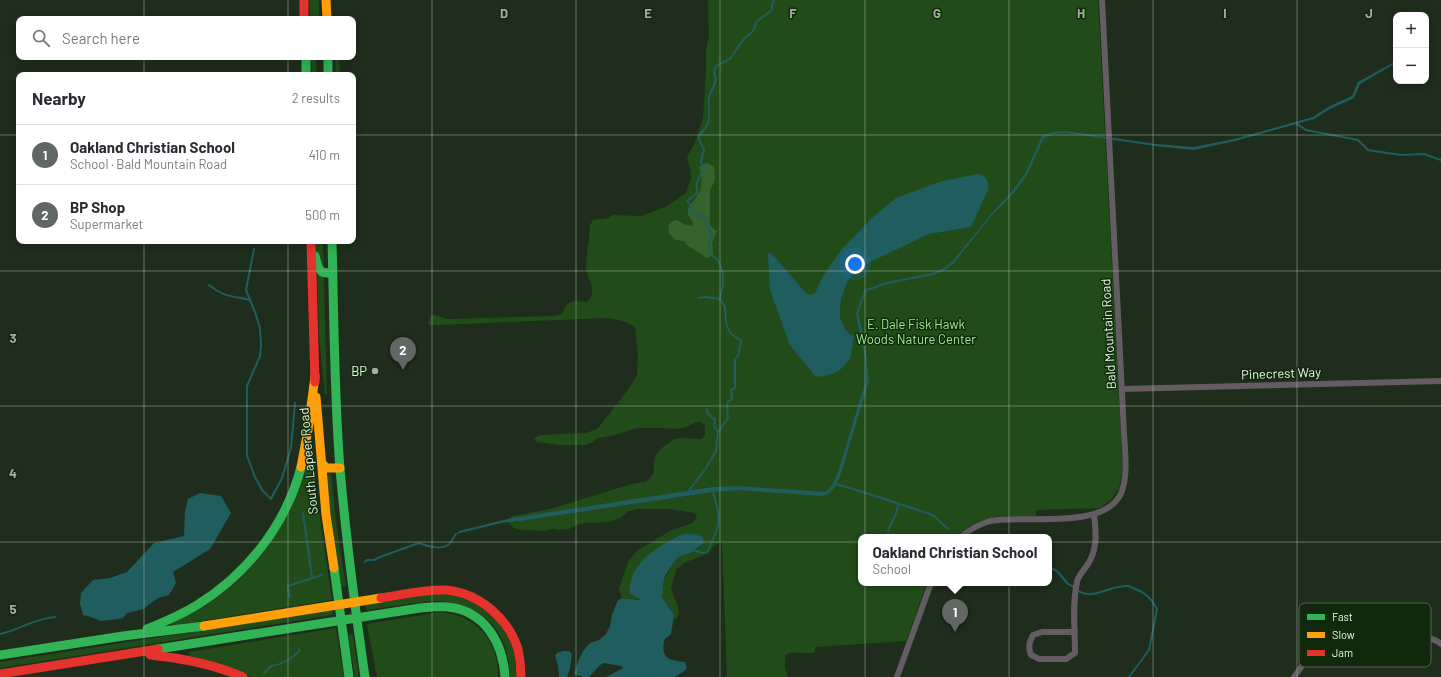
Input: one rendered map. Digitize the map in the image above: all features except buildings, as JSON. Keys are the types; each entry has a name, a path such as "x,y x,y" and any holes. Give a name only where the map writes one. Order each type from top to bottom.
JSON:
{"main road":[{"path":"304,0 304,16"},
{"path":"326,0 327,16"},
{"path":"306,60 306,72"},
{"path":"328,60 328,72"},
{"name":"South Lapeer Road","path":"311,244 315,376 321,462 329,542 349,677"},
{"path":"312,244 319,268 326,274 332,274"},
{"path":"332,244 335,379 340,468 353,594 365,677"},
{"path":"123,636 165,622 201,603 239,574 260,550 281,517 296,483 307,439 315,376"},
{"path":"321,462 326,468 340,468"},
{"path":"0,655 123,636 170,631 431,590 442,590 461,593 479,600 493,610 510,630 519,651 521,677"},
{"path":"0,674 432,606 453,608 464,611 482,622 495,637 502,653 504,677"},
{"path":"130,654 174,657 199,662 243,677"}],"street":[{"name":"Bald Mountain Road","path":"966,534 978,526 990,521 1063,519 1094,514 1110,506 1121,493 1124,484 1125,468 1122,389 1102,0"},
{"name":"Pinecrest Way","path":"1122,389 1441,381"},
{"path":"1075,632 1042,632 1033,635 1029,642 1031,655 1038,659 1066,659 1075,653 1075,632 1074,606 1077,581 1089,563 1097,540 1094,514"},
{"path":"897,677 930,586"},
{"path":"1431,639 1436,640 1441,644"},
{"path":"1294,677 1302,667"}],"green space":[{"path":"309,0 319,0 319,16 310,16"},
{"name":"E. Dale Fisk Hawk Woods Nature Center","path":"708,0 1098,0 1122,457 1122,474 1119,488 1111,500 1100,508 1036,510 1036,516 1000,516 973,524 959,534 858,534 858,586 926,586 906,641 815,647 815,652 813,653 796,652 785,655 785,668 788,677 727,677 722,541 713,547 709,553 684,563 676,570 671,589 678,607 679,615 674,621 672,611 663,598 662,588 669,571 678,557 692,552 704,543 703,537 636,569 630,594 640,598 639,600 622,598 619,589 628,562 637,551 670,531 693,523 697,517 695,513 670,509 638,509 629,511 620,518 608,522 585,523 576,525 569,529 553,529 545,531 522,530 514,528 508,522 719,491 719,487 507,520 513,516 550,509 632,484 646,482 654,473 654,461 656,454 663,447 674,439 702,439 705,434 705,425 701,422 696,422 684,428 674,429 636,428 616,435 598,438 585,445 561,445 536,442 534,438 540,435 586,433 597,429 632,384 637,375 638,353 635,327 628,323 605,318 440,325 429,325 428,323 431,316 435,315 448,319 556,316 562,314 566,305 569,303 575,301 587,302 592,293 586,267 590,225 593,220 608,218 613,215 642,216 665,207 686,193 691,178 687,157 694,145 703,118 707,43 709,38","holes":["700,167 713,186 710,191 710,224 714,240 712,244 699,253 685,241 682,222 687,226 692,226 693,223 688,215 688,208 696,198 702,185"]},
{"path":"311,60 316,60 317,72 312,72"},
{"path":"335,60 339,60 340,72 336,72"},
{"path":"706,163 714,167 715,180 710,191 710,224 711,227 717,231 712,244 713,253 709,258 688,246 684,241 676,240 669,234 669,225 671,222 676,220 692,226 693,223 688,215 688,208 696,198 700,189 702,180 699,167"},
{"path":"316,244 323,244 327,394 325,394 319,337"},
{"path":"310,443 313,443 317,497 332,600 171,626 171,623 258,558"},
{"path":"331,474 337,530 346,586 341,587 333,538 327,476"},
{"path":"448,594 476,603 499,622 513,647 517,677 510,677 509,660 504,645 497,632 488,621 477,612 448,602 431,601 366,610 365,605 427,595"},
{"path":"332,610 333,615 0,668 0,662"},
{"path":"440,612 453,614 464,618 483,632 490,641 494,652 498,677 377,677 367,624"},
{"path":"336,628 344,677 252,677 189,655 189,652"},
{"path":"353,634 359,677 355,677 348,635"}],"water":[{"path":"1393,63 1393,65 1360,84 1354,98 1330,109 1314,119 1235,141 1194,150 1066,133 1053,134 1044,138 1027,175 1014,193 993,214 953,264 943,271 933,275 888,284 867,291 865,294 858,314 865,341 869,381 841,473 832,490 826,495 822,496 738,490 713,492 501,523 456,534 459,531 512,518 712,487 738,486 826,492 833,484 838,472 866,380 865,358 856,314 863,293 866,289 887,282 932,273 942,269 952,262 1025,174 1042,136 1053,132 1066,131 1156,144 1194,147 1234,139 1313,117 1328,107 1352,96 1358,82"},
{"path":"977,174 987,179 988,190 971,227 929,234 868,263 854,272 847,282 841,299 840,310 840,318 845,330 854,337 850,358 842,368 835,373 821,377 814,375 790,345 770,290 768,254 772,254 805,292 810,295 815,293 823,276 842,249 874,216 896,198 939,182"},
{"path":"200,493 221,496 231,513 210,549 173,572 176,583 169,595 158,598 143,609 127,613 123,618 119,619 101,621 82,615 80,604 81,593 93,580 110,578 127,572 154,543 184,536 185,511 188,499"},
{"path":"683,534 694,534 703,537 704,543 690,553 678,557 666,574 663,584 662,597 674,615 671,634 664,640 663,646 667,657 685,662 687,668 674,677 606,677 623,668 621,666 604,663 600,665 589,677 574,674 584,650 590,643 599,640 606,634 618,600 622,598 640,599 630,594 630,583 639,565 655,550"},
{"path":"569,651 572,654 570,668 567,677 559,677 558,665 555,656 557,653"}],"waterway":[{"path":"688,492 706,468 716,451 718,432 728,418 727,406 728,402 732,399 731,390 735,388 735,359 738,356 741,341 730,333 726,323 725,308 720,298 723,285 723,272 718,260 710,252 709,243 712,235 704,218 690,211 690,205 687,201 697,193 697,184 705,169 701,162 704,149 699,136 709,120 709,98 716,80 714,72 716,66 730,59 743,40 753,31 757,21 771,11 774,0"},
{"path":"1297,124 1306,130 1358,140 1368,150 1401,155 1424,154 1441,160"},
{"path":"254,249 246,290 260,328 261,345 260,356 247,386 247,456 262,490 271,499 282,478 291,448 295,403"},
{"path":"209,285 224,294 250,300"},
{"path":"698,298 706,297 720,299"},
{"path":"707,409 708,414 715,420 714,426 718,432"},
{"path":"836,484 930,514 948,529"},
{"path":"693,550 703,553 707,552 715,536 718,523 718,510 713,492"},
{"path":"888,531 897,511 898,503"},
{"path":"303,513 312,578"},
{"path":"365,562 367,560 374,560 419,543 433,547 445,546 450,543 456,534"},
{"path":"1052,568 1057,571 1068,584 1074,587"},
{"path":"290,597 288,586 322,575"},
{"path":"1077,590 1089,594 1115,587 1128,586 1145,594 1150,598 1157,609 1149,650 1129,677"},
{"path":"0,634 33,622 55,617"},
{"path":"264,673 271,666 282,663 292,657 299,652 299,649"}],"traffic: fast":[{"path":"306,60 306,72"},
{"path":"328,60 328,72"},
{"path":"332,244 335,384 340,469 351,573 365,677"},
{"path":"315,256 318,267 322,272 333,274"},
{"path":"147,629 179,615 197,605 215,593 248,563 275,528 294,488 301,467"},
{"path":"334,568 349,677"},
{"path":"158,649 420,608 448,607 461,610 472,615 482,622 490,631 500,652 505,677"},
{"path":"0,655 123,636 204,626"}],"traffic: slow":[{"path":"326,0 327,16"},
{"path":"301,467 308,430 315,376"},
{"path":"316,397 326,515 334,568"},
{"path":"321,462 326,468 340,468"},
{"path":"204,626 381,598"}],"traffic: jam":[{"path":"304,0 304,16"},
{"path":"311,244 315,382"},
{"path":"381,598 421,591 446,590 470,596 481,602 500,618 513,638 519,652 521,677"},
{"path":"0,674 158,649"},
{"path":"150,655 197,662 220,668 243,677"}],"place":[{"name":"BP Shop","path":"403,370"},
{"name":"BP","path":"375,371"},
{"name":"Oakland Christian School","path":"955,632"}]}
